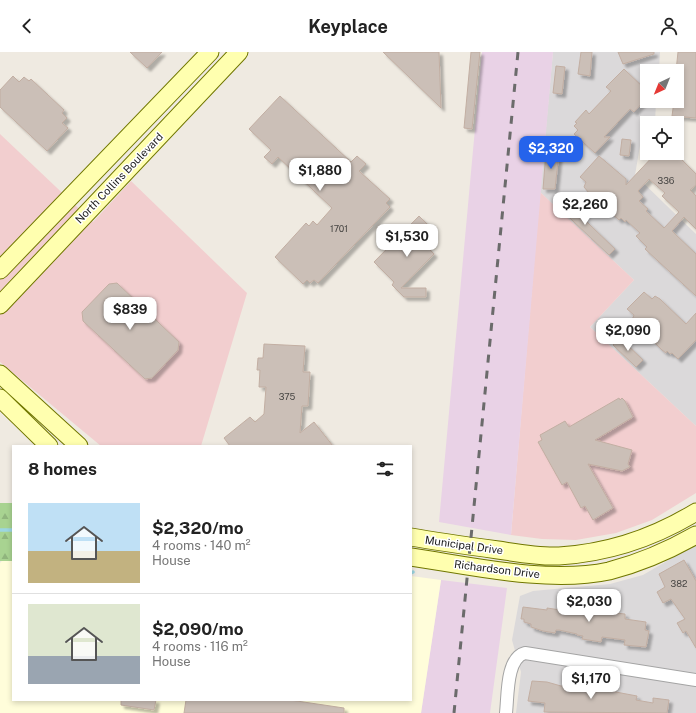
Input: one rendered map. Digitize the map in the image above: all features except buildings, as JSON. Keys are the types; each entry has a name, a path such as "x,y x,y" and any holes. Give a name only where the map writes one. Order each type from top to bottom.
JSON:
{"street":[{"name":"North Collins Boulevard","path":"0,305 239,52"},
{"name":"North Collins Boulevard","path":"0,270 208,54"},
{"path":"145,120 175,120 183,95 208,54"},
{"path":"0,374 78,445"},
{"path":"0,398 48,445"},
{"name":"Richardson Drive","path":"516,553 557,556 576,554 622,545 693,520"},
{"name":"Richardson Drive","path":"412,557 542,575 589,573 608,571 659,555 696,535"},
{"name":"Municipal Drive","path":"412,537 516,553"},
{"path":"506,713 511,669 514,660 520,654 525,653 696,680"}],"shaded area":[{"path":"482,52 553,52 511,535 439,522"},
{"path":"553,52 660,52 659,64 640,64 640,108 656,108 655,116 640,116 640,146 635,175 696,234 696,426 590,327 634,280 540,192"},
{"path":"0,134 93,222 131,181 247,293 201,445 100,445 0,362"},
{"path":"540,192 634,280 590,327 696,426 696,493 652,520 616,533 576,540 542,539 511,535"},
{"path":"696,544 696,713 516,713 521,672 512,640 520,596 533,591 610,584 643,575"},
{"path":"12,550 12,701 412,701 412,576 441,580 421,713 0,713 0,563"},
{"path":"441,580 507,588 490,713 421,713"}],"green space":[{"path":"0,503 12,503 12,561 0,561"}],"waterway":[{"path":"0,530 12,530"}],"railway":[{"path":"454,713 518,52"}]}
